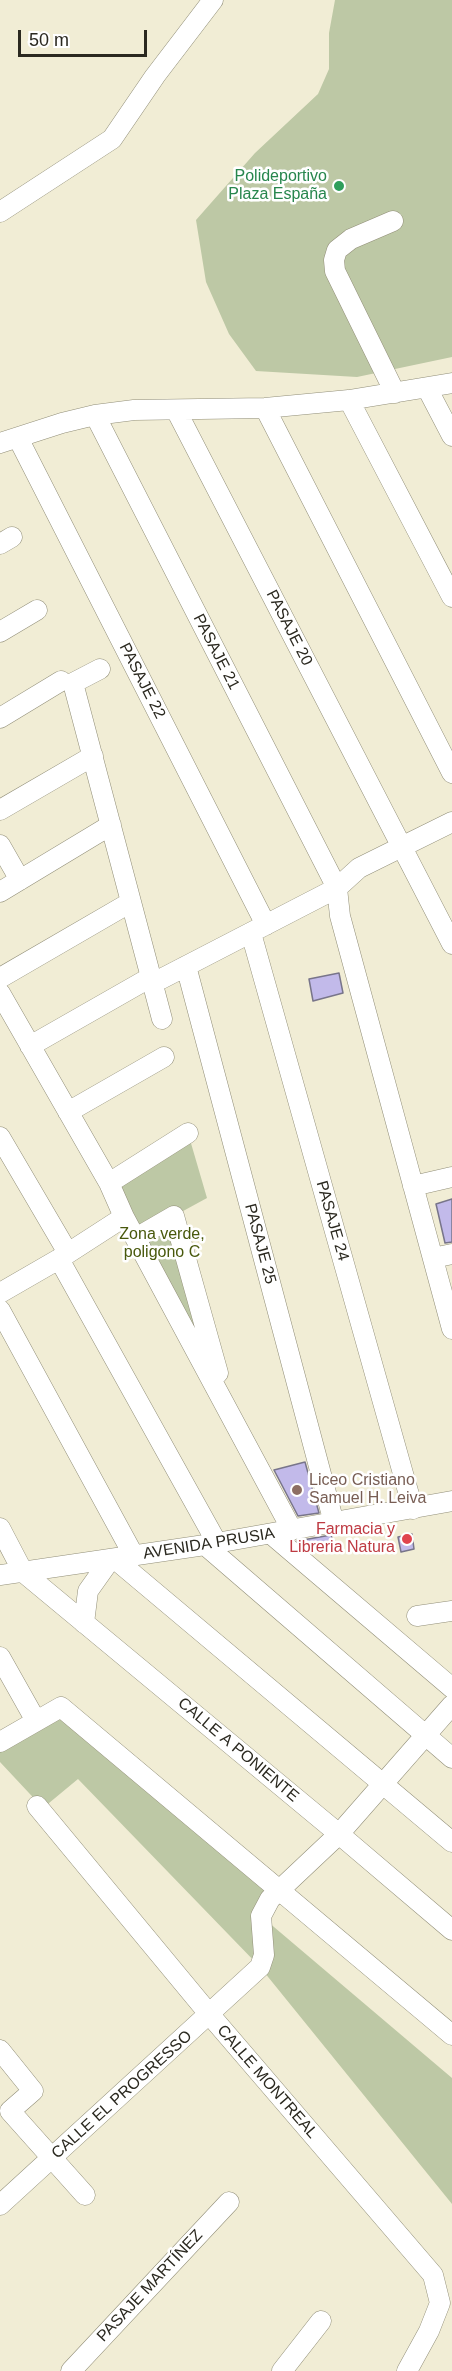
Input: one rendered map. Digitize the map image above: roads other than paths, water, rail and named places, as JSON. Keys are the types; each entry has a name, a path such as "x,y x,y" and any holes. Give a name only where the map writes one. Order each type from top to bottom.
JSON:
{"street":[{"path":"0,212 112,139 155,76 213,0"},
{"path":"393,221 351,239 337,250 334,271 395,393"},
{"path":"9,440 95,415 134,410 265,408 349,400 452,383"},
{"path":"427,388 452,436"},
{"path":"349,400 452,597"},
{"path":"265,408 452,773"},
{"name":"PASAJE 20","path":"176,410 452,944"},
{"name":"PASAJE 21","path":"95,415 337,888"},
{"name":"PASAJE 22","path":"9,440 259,929"},
{"path":"0,632 37,610"},
{"path":"100,669 73,683 131,902 156,978 162,1019"},
{"path":"0,718 61,681"},
{"path":"0,810 93,756"},
{"path":"30,1046 156,978 186,966 337,888 358,868 452,822"},
{"path":"0,892 111,825"},
{"path":"0,845 21,880"},
{"path":"337,888 340,916 452,1329"},
{"path":"0,978 131,902"},
{"name":"PASAJE 24","path":"259,929 413,1509"},
{"name":"PASAJE 25","path":"186,966 334,1523"},
{"path":"0,993 109,1183 119,1220 136,1238 292,1530"},
{"path":"68,1112 164,1057"},
{"path":"109,1183 188,1133"},
{"path":"0,1137 211,1544 452,1758"},
{"path":"413,1186 452,1177"},
{"path":"136,1238 174,1216 228,1411"},
{"path":"119,1220 1,1295 120,1559 452,1842"},
{"path":"433,1258 452,1254"},
{"name":"AVENIDA PRUSIA","path":"0,1575 120,1559 452,1501"},
{"path":"0,1528 23,1572"},
{"path":"271,1534 452,1688"},
{"path":"84,1623 88,1591 120,1559"},
{"name":"CALLE A PONIENTE","path":"23,1572 452,1930"},
{"path":"417,1616 452,1611"},
{"path":"0,1657 36,1721"},
{"name":"CALLE EL PROGRESSO","path":"0,2205 260,1967 264,1955 261,1916 270,1899 339,1834 452,1706"},
{"path":"0,1742 61,1707 452,2035"},
{"name":"CALLE MONTREAL","path":"37,1806 210,2015 433,2275 440,2303 429,2331 407,2371"},
{"path":"0,2050 33,2091 5,2116 52,2158 85,2195"},
{"name":"PASAJE MARTÍNEZ","path":"71,2371 229,2202"},
{"path":"282,2371 321,2321"}],"place":[{"name":"Polideportivo Plaza España","path":"339,186"},
{"name":"Liceo Cristiano Samuel H. Leiva","path":"297,1490"},
{"name":"Farmacia y Libreria Natura","path":"407,1539"}],"park label":[{"name":"Zona verde, poligono C","path":"162,1244"}]}
